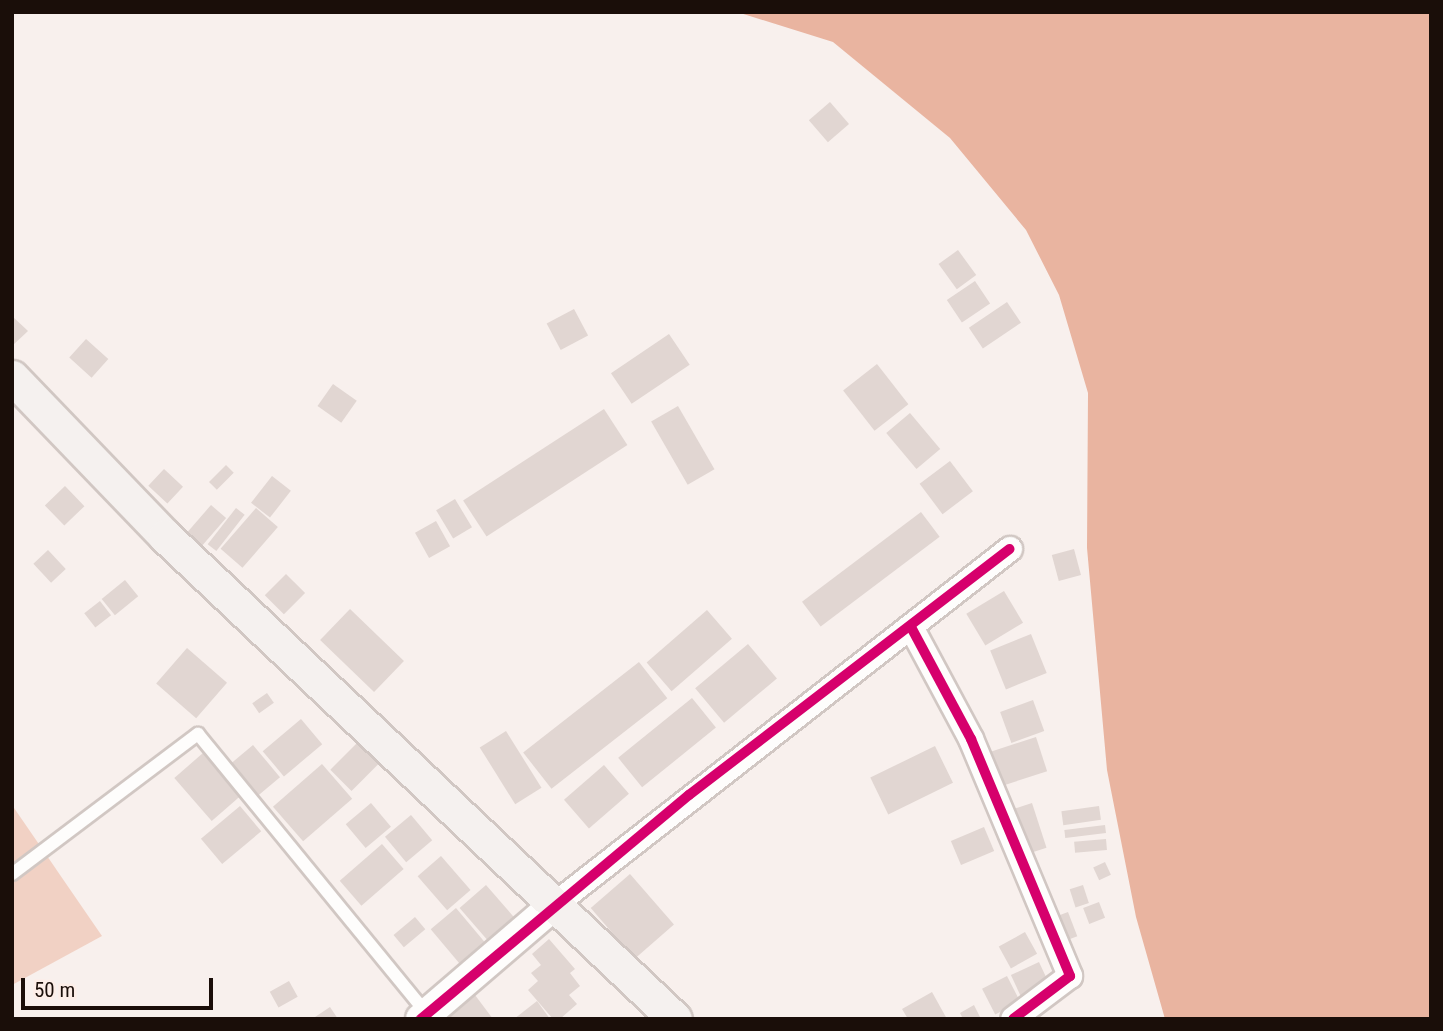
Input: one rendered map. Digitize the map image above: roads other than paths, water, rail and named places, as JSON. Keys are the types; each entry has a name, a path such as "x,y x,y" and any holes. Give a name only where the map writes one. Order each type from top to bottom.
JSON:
{"main road":[{"path":"12,377 165,536 675,1019"}],"street":[{"path":"426,1017 553,906 1010,549"},
{"path":"911,627 971,739 1070,976 1013,1019"}],"lane":[{"path":"12,874 198,734 426,1017"}]}
